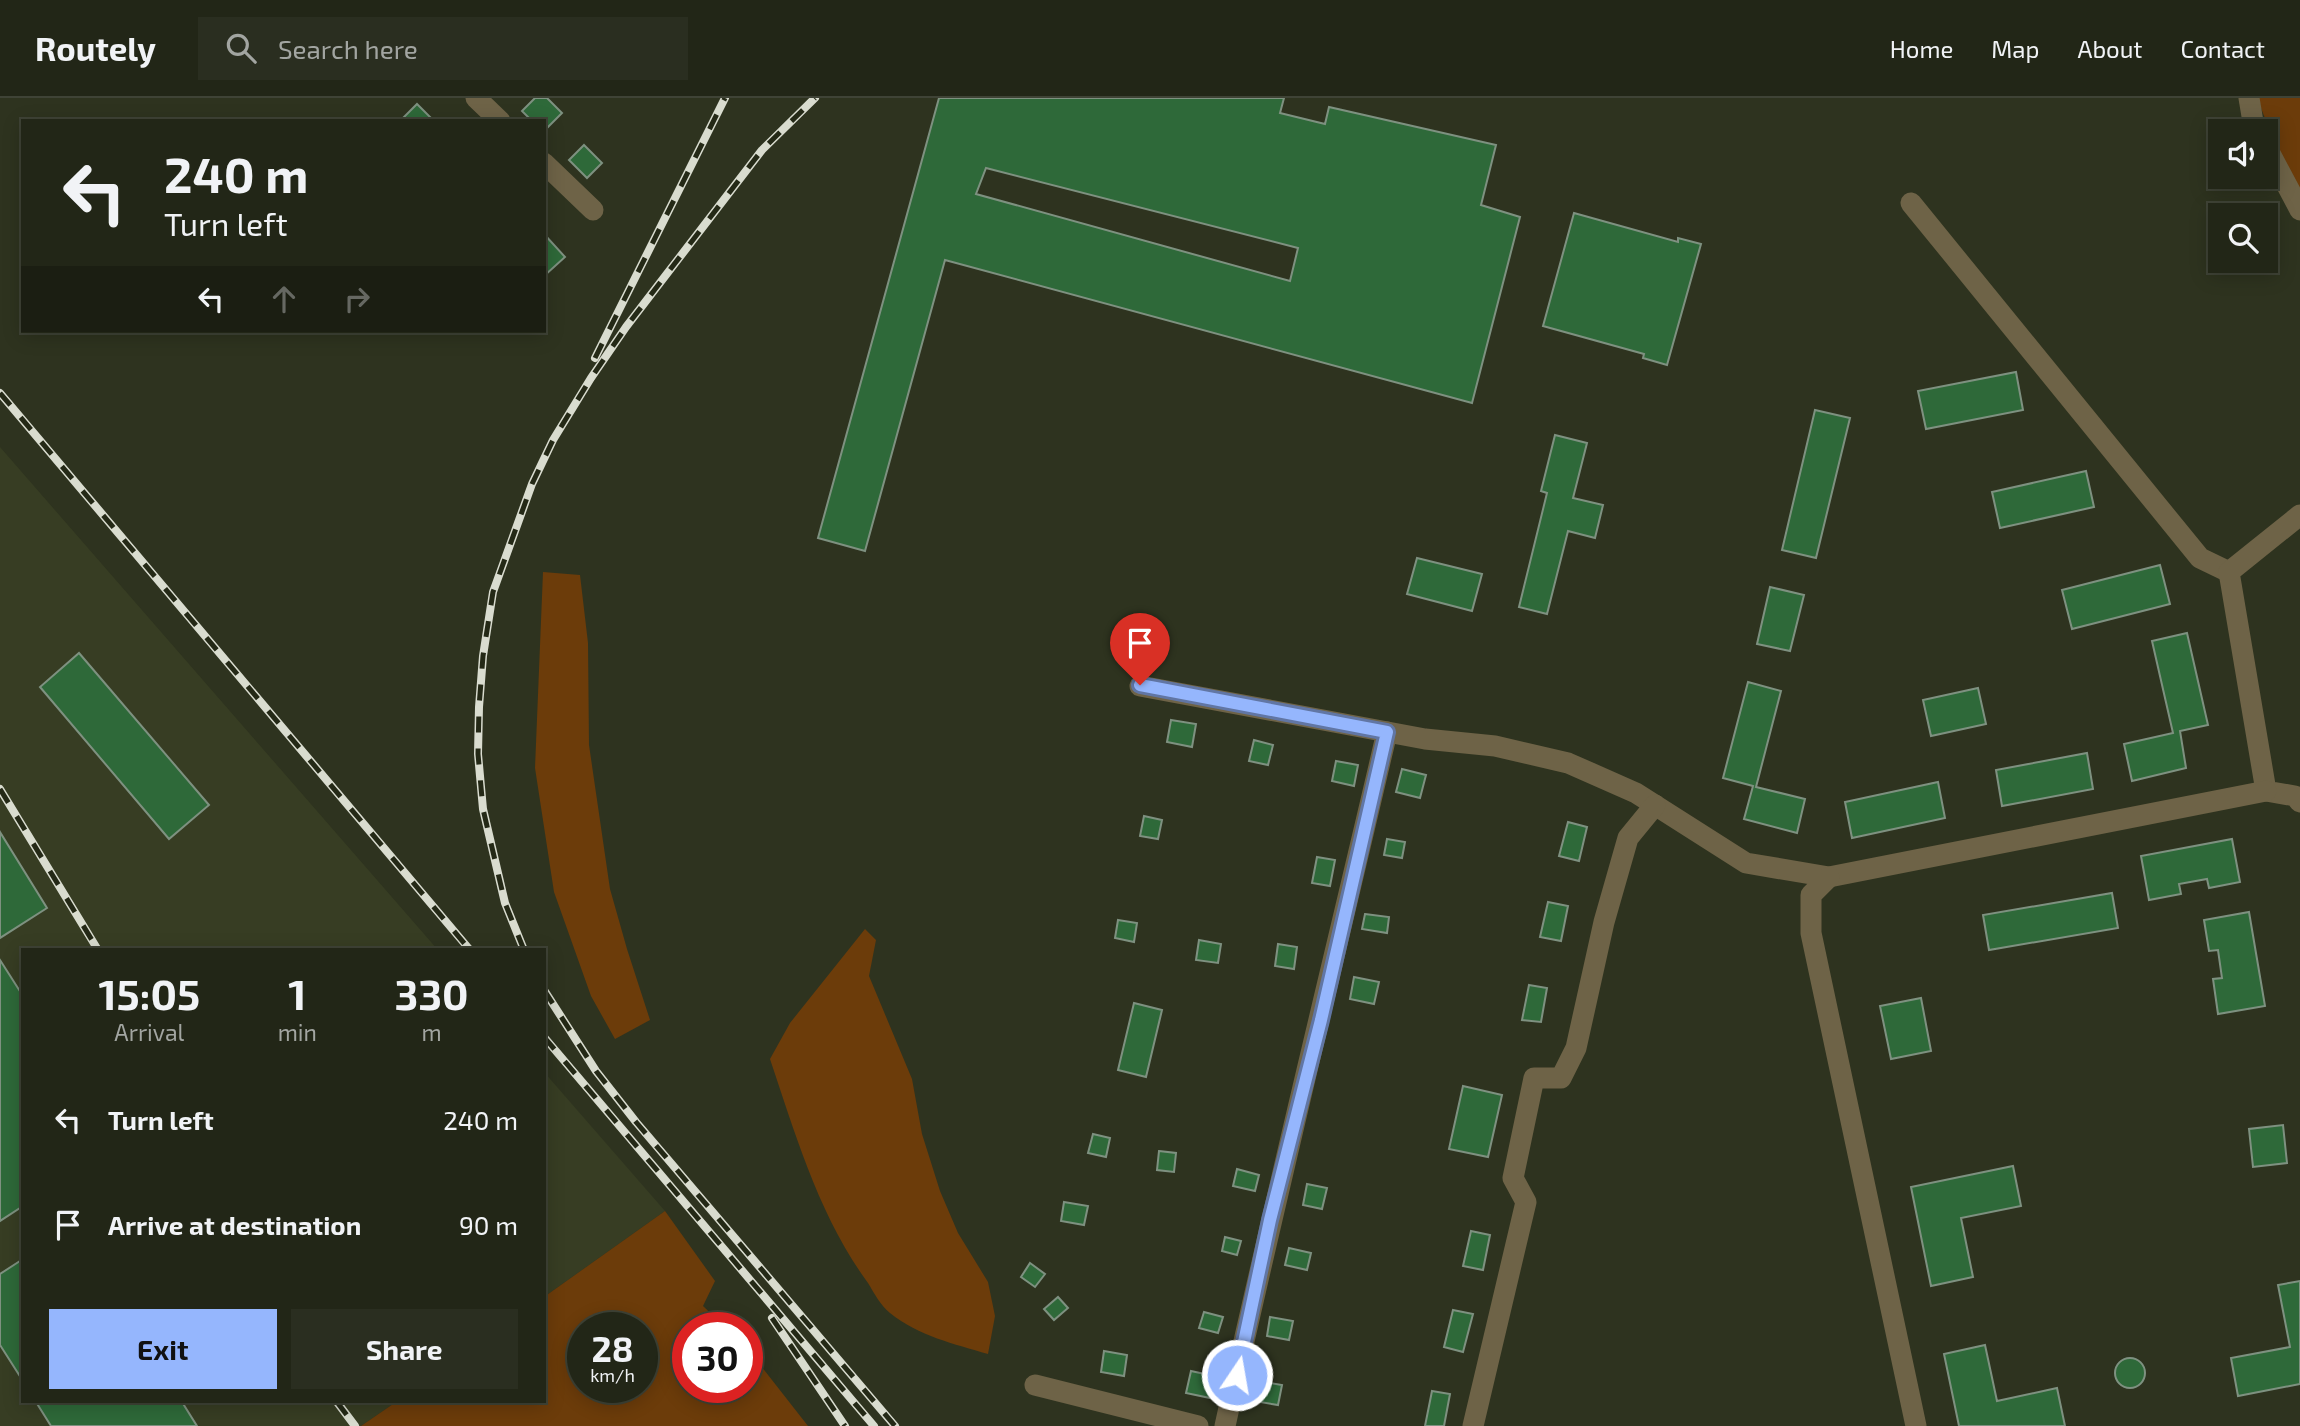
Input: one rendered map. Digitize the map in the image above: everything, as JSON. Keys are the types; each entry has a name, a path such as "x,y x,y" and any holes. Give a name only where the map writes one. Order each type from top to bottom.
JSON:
{"street":[{"path":"476,98 498,119"},
{"path":"2249,98 2252,119"},
{"path":"546,165 593,210"},
{"path":"2278,169 2300,210"},
{"path":"1911,203 2200,558 2229,572"},
{"path":"2229,572 2300,515"},
{"path":"2229,572 2266,791"},
{"path":"1140,685 1425,739 1495,746 1568,762 1636,793 1746,863 1829,877 2266,791 2295,796 2300,802"},
{"path":"1225,1426 1270,1220 1321,1020 1387,732"},
{"path":"1473,1426 1526,1202 1513,1178 1534,1078 1561,1078 1576,1048 1604,922 1628,838 1655,805"},
{"path":"1829,877 1811,895 1811,933 1916,1426"},
{"path":"1035,1385 1198,1426"}],"shaded area":[{"path":"2257,98 2300,98 2300,192 2278,148 2278,119 2265,119"},
{"path":"0,447 436,948 21,948 21,1403 395,1403 361,1426 0,1426"},
{"path":"543,572 580,575 588,643 589,745 610,889 650,1020 615,1039 591,996 554,892 535,768"},
{"path":"865,929 876,940 869,976 912,1079 922,1134 940,1191 958,1233 988,1282 995,1316 988,1354 913,1328 890,1313 881,1303 851,1257 822,1203 770,1059 790,1023"},
{"path":"546,1074 665,1211 546,1296"},
{"path":"665,1211 715,1281 703,1306 709,1312 672,1312 672,1403 763,1403 763,1368 808,1426 361,1426 395,1403 546,1403 546,1296"}],"building":[{"path":"535,98 547,98 562,113 546,129 546,119 530,119 522,111"},
{"path":"939,98 1284,98 1280,113 1325,124 1329,107 1496,145 1481,205 1520,217 1472,403 945,260 865,551 818,538","holes":["986,168 1298,248 1290,281 976,194"]},
{"path":"417,104 432,119 402,119"},
{"path":"584,145 602,163 587,178 569,160"},
{"path":"1574,213 1678,242 1678,238 1701,244 1667,365 1643,358 1644,354 1543,326"},
{"path":"546,236 565,257 546,274"},
{"path":"2016,372 2023,410 1926,429 1918,391"},
{"path":"1815,410 1850,418 1816,558 1782,550"},
{"path":"1555,435 1587,443 1573,498 1603,505 1595,538 1568,531 1547,614 1519,607 1547,493 1541,491"},
{"path":"2086,471 2094,507 2000,528 1992,492"},
{"path":"1417,558 1482,574 1472,611 1407,594"},
{"path":"2160,565 2170,604 2072,629 2062,590"},
{"path":"1770,587 1804,595 1790,651 1757,644"},
{"path":"2187,633 2208,725 2180,731 2186,768 2132,781 2124,744 2173,733 2152,641"},
{"path":"79,653 209,805 169,839 40,687"},
{"path":"1748,682 1781,691 1756,787 1805,799 1797,833 1744,819 1753,786 1723,778"},
{"path":"1978,688 1986,724 1931,736 1923,700"},
{"path":"1171,720 1196,724 1192,747 1167,742"},
{"path":"1254,740 1273,745 1268,765 1249,761"},
{"path":"2087,753 2093,789 2002,806 1996,770"},
{"path":"1336,761 1358,765 1354,786 1332,781"},
{"path":"1402,769 1426,775 1420,798 1396,792"},
{"path":"1938,782 1945,818 1852,838 1845,802"},
{"path":"1144,816 1162,820 1158,839 1140,836"},
{"path":"1568,822 1587,827 1579,861 1559,856"},
{"path":"0,832 47,908 0,938"},
{"path":"1387,839 1405,842 1402,858 1384,855"},
{"path":"2232,839 2240,882 2209,888 2207,879 2179,884 2181,894 2149,900 2141,856"},
{"path":"1317,857 1335,860 1330,886 1312,883"},
{"path":"2112,893 2118,928 1989,950 1983,915"},
{"path":"1548,902 1568,906 1561,941 1540,937"},
{"path":"2249,912 2265,1006 2218,1014 2213,979 2222,978 2218,950 2209,951 2204,920"},
{"path":"1365,914 1389,917 1387,933 1362,929"},
{"path":"1118,920 1137,923 1134,942 1115,938"},
{"path":"1199,940 1221,944 1218,963 1196,960"},
{"path":"1278,944 1297,947 1294,969 1275,966"},
{"path":"0,960 21,993 21,1207 0,1221"},
{"path":"1354,977 1379,982 1374,1004 1350,999"},
{"path":"1529,985 1547,988 1541,1022 1522,1020"},
{"path":"1921,998 1931,1051 1891,1059 1880,1006"},
{"path":"1134,1003 1162,1010 1146,1077 1118,1070"},
{"path":"1463,1086 1502,1095 1488,1157 1449,1149"},
{"path":"2283,1125 2287,1163 2253,1167 2249,1129"},
{"path":"1093,1134 1110,1138 1106,1157 1088,1153"},
{"path":"1159,1151 1176,1153 1174,1172 1157,1170"},
{"path":"2013,1166 2021,1206 1961,1218 1973,1277 1931,1286 1911,1187"},
{"path":"1237,1169 1259,1175 1255,1191 1233,1186"},
{"path":"1307,1184 1327,1188 1322,1209 1303,1205"},
{"path":"1064,1202 1088,1206 1084,1225 1061,1221"},
{"path":"1471,1231 1490,1235 1483,1270 1463,1266"},
{"path":"1225,1237 1241,1241 1237,1255 1222,1251"},
{"path":"1289,1248 1311,1253 1307,1270 1285,1265"},
{"path":"21,1260 21,1378 0,1345 0,1274"},
{"path":"1030,1263 1045,1274 1035,1287 1021,1277"},
{"path":"2300,1281 2300,1384 2238,1396 2231,1358 2290,1347 2278,1285"},
{"path":"1058,1297 1068,1308 1054,1320 1044,1309"},
{"path":"1453,1310 1473,1314 1463,1352 1444,1347"},
{"path":"1204,1312 1223,1317 1218,1333 1199,1328"},
{"path":"1270,1317 1293,1321 1289,1340 1267,1336"},
{"path":"1985,1345 1997,1401 2057,1388 2065,1426 1959,1426 1944,1354"},
{"path":"1104,1351 1127,1355 1124,1376 1101,1372"},
{"path":"2130,1358 2141,1362 2145,1373 2141,1384 2130,1388 2119,1384 2115,1373 2119,1362"},
{"path":"1191,1371 1214,1376 1210,1398 1186,1393"},
{"path":"1263,1382 1282,1385 1278,1405 1260,1402"},
{"path":"1432,1391 1450,1394 1444,1426 1425,1426"},
{"path":"37,1403 183,1403 197,1426 51,1426"}],"railway":[{"path":"595,358 725,98"},
{"path":"523,948 505,903 483,809 478,754 483,656 493,592 532,484 553,440 591,378 626,327 762,150 815,98"},
{"path":"0,393 468,948"},
{"path":"0,789 97,948"},
{"path":"546,993 596,1071 636,1122 895,1426"},
{"path":"546,1039 874,1426"},
{"path":"772,1318 845,1426"},
{"path":"338,1403 355,1426"}],"route":[{"path":"1140,685 1387,732 1321,1020 1270,1220 1237,1375"}]}
